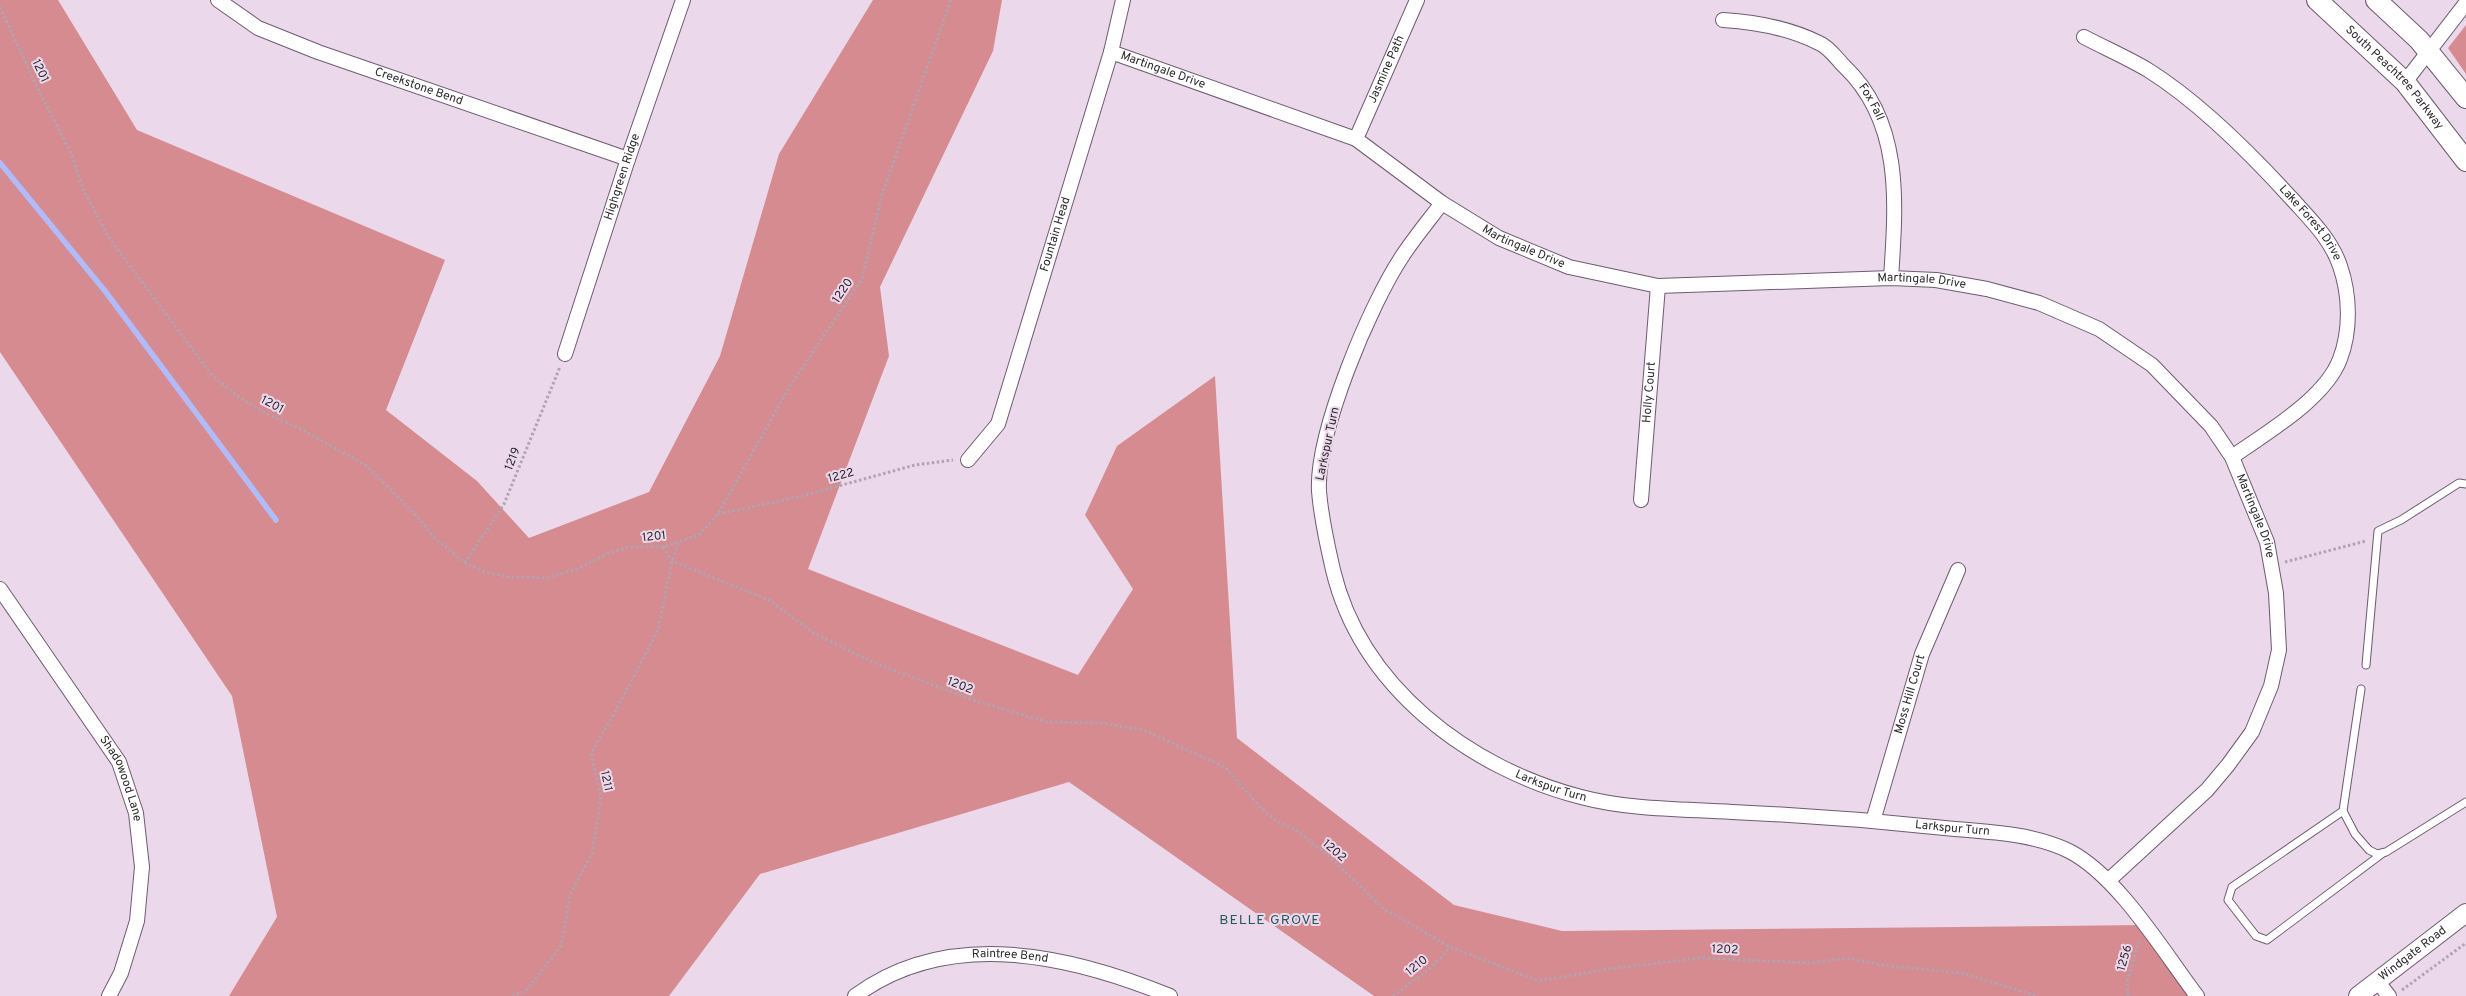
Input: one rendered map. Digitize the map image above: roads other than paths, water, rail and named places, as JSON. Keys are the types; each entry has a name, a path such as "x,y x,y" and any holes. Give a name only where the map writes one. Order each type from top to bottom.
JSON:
{"main road":[{"name":"South Peachtree Parkway","path":"2317,0 2406,82 2466,161"},
{"path":"2376,0 2419,40 2466,98"}],"street":[{"name":"Creekstone Bend","path":"218,0 258,28 318,52 628,159"},
{"name":"Highgreen Ridge","path":"565,354 628,159 683,0"},
{"name":"Fountain Head","path":"968,460 998,424 1111,52 1123,0"},
{"name":"Jasmine Path","path":"1356,138 1417,0"},
{"path":"2406,82 2466,4"},
{"name":"Fox Fall","path":"1723,20 1751,22 1782,29 1821,43 1868,92 1881,117 1893,165 1895,224 1892,278"},
{"name":"Lake Forest Drive","path":"2084,37 2148,71 2204,114 2261,165 2323,234 2340,265 2347,297 2348,327 2340,360 2322,387 2304,404 2232,458"},
{"name":"Martingale Drive","path":"1111,52 1356,138 1442,203 1499,238 1569,267 1658,286 1892,278 1936,280 1987,289 2039,303 2099,330 2152,365 2211,426 2232,458 2267,542 2273,566 2279,625 2279,650 2271,686 2252,732 2207,790 2109,880"},
{"name":"Larkspur Turn","path":"1442,203 1402,256 1382,290 1349,366 1335,409 1322,461 1319,489 1335,577 1353,624 1387,678 1416,710 1449,736 1503,770 1559,791 1606,803 1873,821 2042,841 2070,852 2109,880 2197,996"},
{"name":"Holly Court","path":"1641,500 1658,286"},
{"name":"Moss Hill Court","path":"1873,821 1922,654 1958,570"},
{"name":"Shadowood Lane","path":"0,589 119,762 136,813 142,867 137,921 131,948 109,996"},
{"name":"Windgate Road","path":"2358,996 2466,913"},
{"name":"Raintree Bend","path":"855,996 907,966 939,957 970,954 1021,956 1076,965 1131,980 1170,996"},
{"path":"2378,981 2389,996"}],"lane":[{"path":"2366,665 2378,531 2401,520 2459,483 2466,484"},
{"path":"2361,689 2343,811 2355,834 2369,850 2377,854 2383,853"},
{"path":"2343,811 2232,887 2228,900 2256,936 2267,940 2383,853 2466,802"}],"waterway":[{"path":"0,163 105,291 276,520"}],"district":[{"name":"BELLE GROVE","path":"1270,920"}]}
